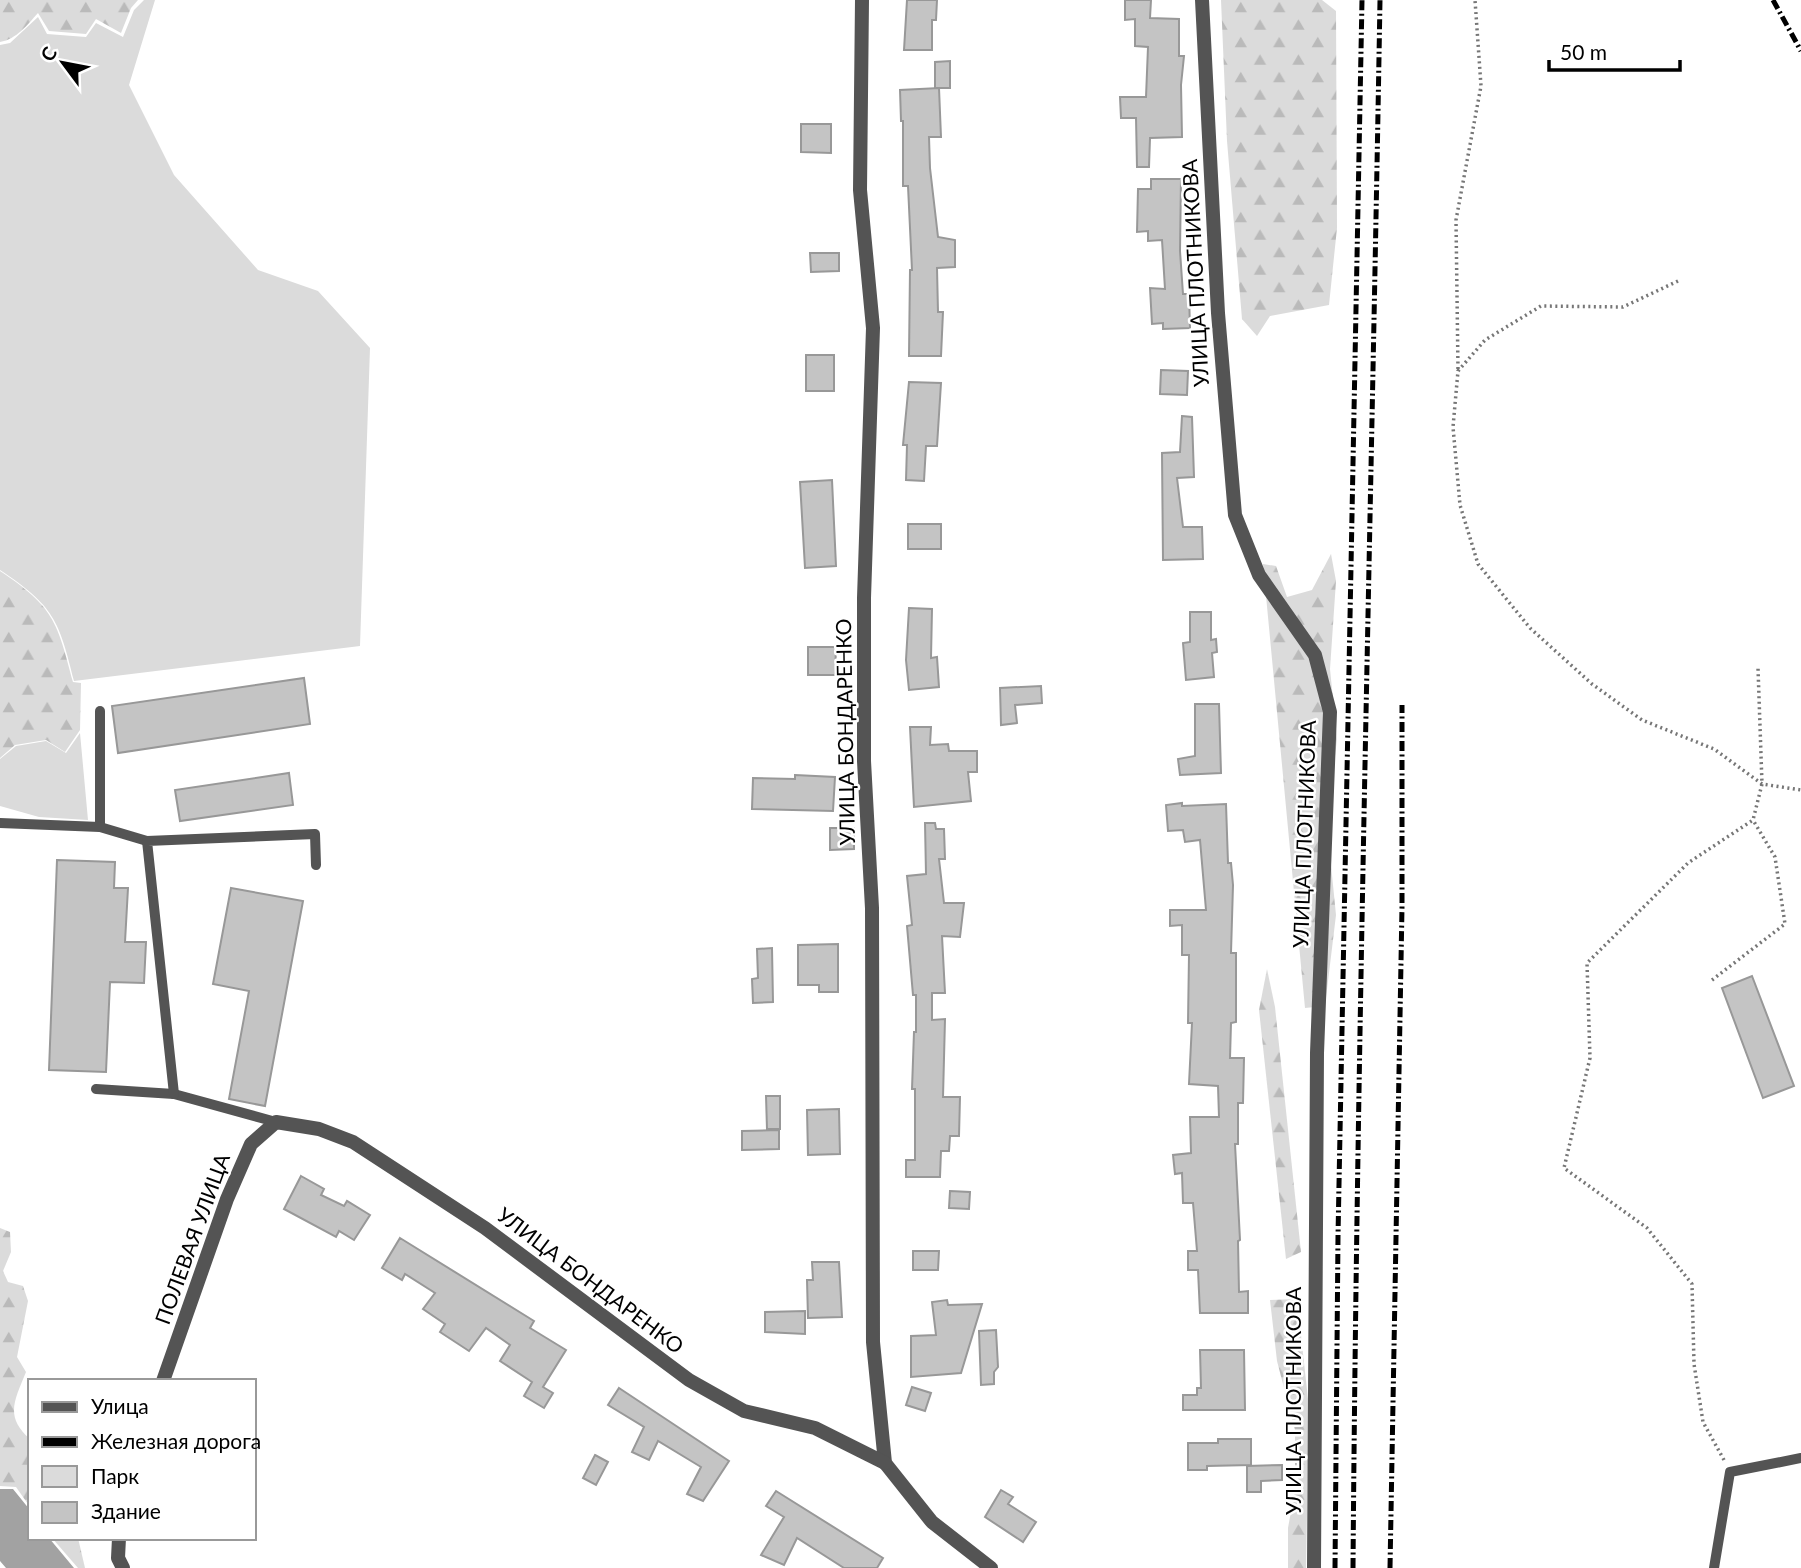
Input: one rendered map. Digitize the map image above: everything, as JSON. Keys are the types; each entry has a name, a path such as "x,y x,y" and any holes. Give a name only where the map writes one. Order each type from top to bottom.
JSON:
{"street":[{"name":"УЛИЦА БОНДАРЕНКО","path":"862,0 860,190 873,328 872,441 864,598 864,761 872,908 873,1342 886,1464"},
{"name":"УЛИЦА ПЛОТНИКОВА","path":"1202,0 1218,313 1235,515 1259,575 1315,655 1331,712 1317,1053 1314,1568"},
{"name":"УЛИЦА БОНДАРЕНКО","path":"276,1122 319,1129 353,1142 485,1228 689,1380 744,1411 815,1429 886,1464 932,1522 991,1568"},
{"name":"ПОЛЕВАЯ УЛИЦА","path":"164,1379 227,1199 251,1144 276,1122"},
{"path":"119,1540 118,1558 123,1568"}],"lane":[{"path":"100,711 100,827"},
{"path":"0,822 100,827 147,841 315,834 316,865"},
{"path":"147,841 174,1094"},
{"path":"96,1089 174,1094 276,1122"},
{"path":"1714,1568 1730,1472 1801,1458"}],"path":[{"path":"1475,0 1481,86 1456,220 1458,372 1453,427 1460,505 1478,564 1530,628 1592,684 1642,720 1714,749 1762,784 1801,790"},
{"path":"1458,372 1485,340 1541,306 1623,307 1678,281"},
{"path":"1730,1472 1703,1422 1694,1364 1692,1284 1647,1228 1564,1168 1590,1058 1587,963 1688,863 1753,820 1762,784 1758,668"},
{"path":"1712,980 1785,924 1775,857 1753,820"}],"green space":[{"path":"0,0 138,0 131,8 121,33 96,19 86,34 49,31 38,13 17,35 0,42"},
{"path":"144,0 155,0 129,85 174,175 258,270 318,291 370,348 360,646 74,681 64,643 52,616 32,594 0,570 0,45 10,43 38,17 47,34 86,37 96,23 123,37 134,10"},
{"path":"1221,0 1322,0 1336,11 1337,228 1329,305 1270,316 1257,336 1242,319 1227,141"},
{"path":"1331,554 1336,581 1330,669 1337,739 1327,825 1336,915 1325,1006 1305,1008 1263,564 1276,566 1287,597 1312,590"},
{"path":"0,571 32,595 51,617 73,682 81,683 80,730 65,752 46,740 15,745 0,758"},
{"path":"80,733 88,820 39,817 0,806 0,759 16,746 46,741 66,753"},
{"path":"1267,969 1275,1007 1301,1252 1286,1259 1259,1010"},
{"path":"0,1228 10,1232 11,1252 3,1271 8,1282 23,1286 28,1301 17,1357 26,1372 18,1391 14,1415 28,1437 28,1504 16,1487 0,1486"},
{"path":"1297,1299 1309,1408 1306,1568 1288,1568 1288,1528 1295,1489 1295,1430 1277,1361 1270,1300"},
{"path":"54,1540 78,1540 85,1568 78,1568"}],"shaded area":[{"path":"0,1489 13,1489 28,1508 28,1540 51,1540 74,1568 6,1568 0,1561"}],"building":[{"path":"907,0 937,0 936,20 932,20 932,50 904,50"},
{"path":"1125,0 1151,0 1150,18 1179,19 1179,56 1184,56 1181,85 1182,137 1150,138 1149,167 1137,167 1136,118 1121,118 1120,97 1146,97 1148,47 1135,46 1135,19 1125,20"},
{"path":"950,61 950,88 935,88 935,62"},
{"path":"939,88 941,137 929,137 930,168 938,237 955,240 955,267 937,268 938,312 943,312 941,356 909,356 912,270 908,186 903,186 900,90"},
{"path":"801,124 831,124 831,153 801,152"},
{"path":"1151,179 1181,179 1180,251 1183,294 1189,294 1190,328 1163,329 1163,323 1152,324 1150,288 1165,289 1162,240 1148,241 1148,231 1137,232 1138,189 1151,189"},
{"path":"810,253 839,253 839,271 811,272"},
{"path":"806,355 834,355 834,391 806,391"},
{"path":"1161,370 1188,371 1187,395 1160,394"},
{"path":"909,382 941,383 937,446 926,446 924,481 906,480 907,445 903,445"},
{"path":"1182,416 1192,417 1194,477 1177,478 1183,527 1202,527 1203,559 1163,560 1162,453 1180,452"},
{"path":"832,480 836,566 805,568 800,482"},
{"path":"908,524 941,524 941,549 908,549"},
{"path":"909,608 932,609 931,658 937,657 939,687 909,690 906,660"},
{"path":"1190,612 1211,612 1211,640 1216,639 1217,652 1212,653 1214,677 1186,680 1183,643 1190,642"},
{"path":"808,647 836,647 835,675 808,675"},
{"path":"304,678 310,724 118,753 112,706"},
{"path":"1041,686 1042,703 1015,705 1017,723 1001,725 1000,688"},
{"path":"1195,704 1219,704 1221,773 1180,775 1178,759 1195,756"},
{"path":"910,727 931,727 930,745 948,744 949,751 977,751 977,772 968,772 971,801 914,807"},
{"path":"289,773 293,805 180,821 175,790"},
{"path":"795,775 835,777 833,811 752,809 753,778 795,779"},
{"path":"1182,803 1182,806 1226,804 1228,863 1231,863 1233,885 1231,953 1236,953 1236,1022 1231,1023 1230,1058 1244,1058 1243,1103 1238,1103 1238,1144 1235,1144 1240,1240 1239,1292 1248,1291 1248,1313 1200,1313 1198,1270 1188,1270 1188,1251 1197,1251 1193,1203 1183,1203 1182,1173 1175,1174 1173,1155 1191,1153 1190,1117 1219,1117 1218,1086 1189,1084 1192,1023 1188,1023 1189,955 1182,955 1182,925 1170,926 1170,910 1206,910 1200,840 1185,842 1183,830 1168,831 1166,805"},
{"path":"925,823 935,823 936,829 944,829 945,859 939,859 944,903 964,903 960,937 942,936 945,993 932,993 932,1020 945,1019 943,1097 960,1097 959,1136 950,1136 949,1151 941,1151 940,1177 906,1177 906,1160 915,1160 915,1089 912,1089 916,1032 916,995 913,995 907,926 912,925 907,876 926,874"},
{"path":"830,828 854,828 854,849 830,850"},
{"path":"57,860 115,862 114,888 128,888 125,942 146,942 144,983 110,982 106,1072 49,1070"},
{"path":"231,888 303,901 265,1106 229,1099 249,991 213,984"},
{"path":"838,944 838,992 819,992 819,985 798,985 798,945"},
{"path":"772,948 773,1002 753,1003 752,979 758,978 757,949"},
{"path":"1752,976 1794,1086 1763,1098 1722,988"},
{"path":"766,1096 780,1096 780,1129 767,1129"},
{"path":"839,1109 840,1154 808,1155 807,1110"},
{"path":"779,1130 779,1149 742,1150 742,1131"},
{"path":"301,1176 324,1189 321,1195 344,1206 347,1201 370,1215 354,1240 339,1231 336,1237 284,1209"},
{"path":"950,1191 970,1192 969,1209 949,1208"},
{"path":"400,1238 534,1321 530,1328 566,1350 543,1387 553,1393 544,1408 524,1396 532,1382 500,1361 510,1345 486,1328 469,1351 440,1332 445,1324 423,1309 435,1293 405,1274 402,1280 382,1268"},
{"path":"913,1251 939,1251 938,1270 913,1270"},
{"path":"812,1262 839,1262 842,1317 808,1318 807,1280 813,1280"},
{"path":"947,1300 948,1305 982,1304 961,1373 911,1377 911,1336 936,1335 932,1302"},
{"path":"805,1311 805,1334 765,1332 765,1312"},
{"path":"996,1330 998,1367 994,1372 994,1384 981,1385 979,1331"},
{"path":"1200,1350 1244,1350 1245,1410 1183,1410 1183,1395 1197,1395 1197,1388 1201,1388"},
{"path":"912,1387 931,1393 925,1411 906,1405"},
{"path":"619,1388 729,1461 703,1501 687,1494 701,1467 658,1441 649,1460 632,1452 644,1427 608,1405"},
{"path":"1218,1439 1251,1439 1251,1465 1207,1466 1207,1470 1188,1470 1188,1443 1218,1443"},
{"path":"595,1455 608,1462 596,1485 583,1478"},
{"path":"1282,1465 1282,1480 1261,1481 1261,1492 1247,1492 1247,1466"},
{"path":"1001,1490 1013,1497 1008,1504 1036,1522 1023,1542 985,1517"},
{"path":"776,1491 883,1558 877,1568 844,1568 797,1538 784,1565 761,1555 784,1517 766,1506"}],"railway":[{"path":"1335,1568 1338,1236 1362,0"},
{"path":"1353,1568 1361,980 1380,0"},
{"path":"1773,0 1801,51"},
{"path":"1390,1568 1402,907 1402,705"}]}
